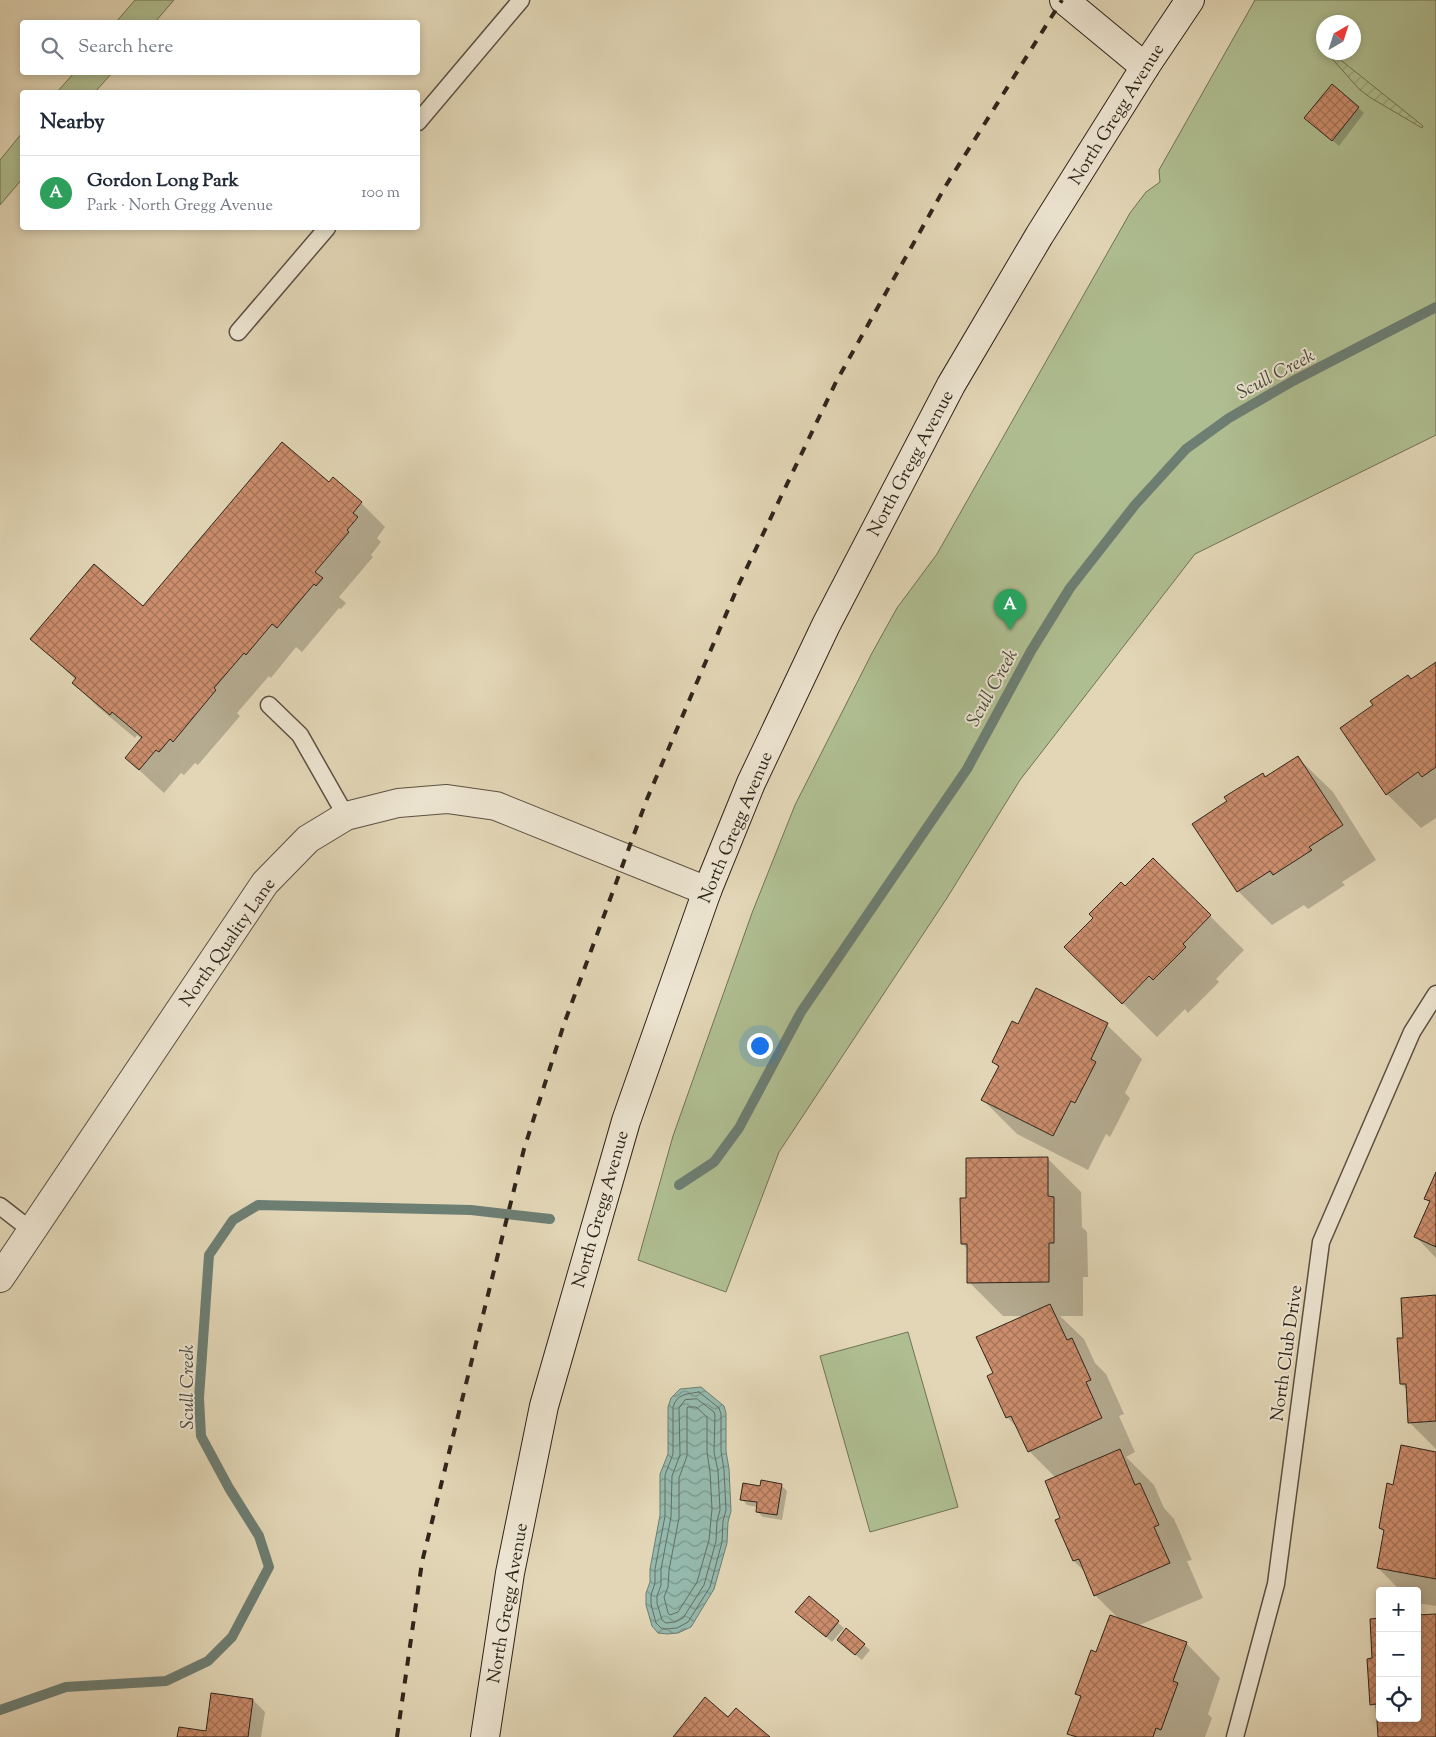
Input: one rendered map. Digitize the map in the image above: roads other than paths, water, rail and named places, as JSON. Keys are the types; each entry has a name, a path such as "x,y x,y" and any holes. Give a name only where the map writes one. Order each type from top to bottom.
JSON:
{"main road":[{"path":"1064,0 1145,67"},
{"name":"North Gregg Avenue","path":"489,1736 510,1573 544,1406 626,1120 707,891 751,783 826,625 951,384 1039,236 1145,67 1190,0"},
{"name":"North Quality Lane","path":"0,1278 265,883 308,839 346,816 398,803 446,799 496,806 707,891"}],"lane":[{"path":"420,120 521,0"},
{"path":"238,332 325,230"},
{"path":"269,705 300,735 346,816"},
{"name":"North Club Drive","path":"1236,1737 1276,1584 1321,1242 1412,1032 1436,994"},
{"path":"0,1206 32,1231"}],"water":[{"path":"701,1387 724,1406 726,1413 726,1451 731,1511 728,1522 727,1543 714,1589 691,1627 678,1633 658,1633 652,1626 646,1605 646,1593 650,1582 650,1569 660,1515 660,1474 668,1454 668,1407 671,1398 680,1389"}],"waterway":[{"name":"Scull Creek","path":"679,1185 714,1162 739,1128 801,1012 967,769 1031,651 1070,588 1135,505 1186,449 1229,418 1293,381 1436,307"},
{"name":"Scull Creek","path":"0,1710 66,1687 166,1681 208,1661 232,1637 269,1567 259,1536 229,1488 201,1436 199,1398 209,1255 233,1220 258,1205 471,1210 550,1219"}],"railway":[{"path":"397,1737 422,1562 524,1149 564,1024 647,799 739,584 836,382 945,187 1062,0"}],"place":[{"name":"Gordon Long Park","path":"1010,630"}]}
